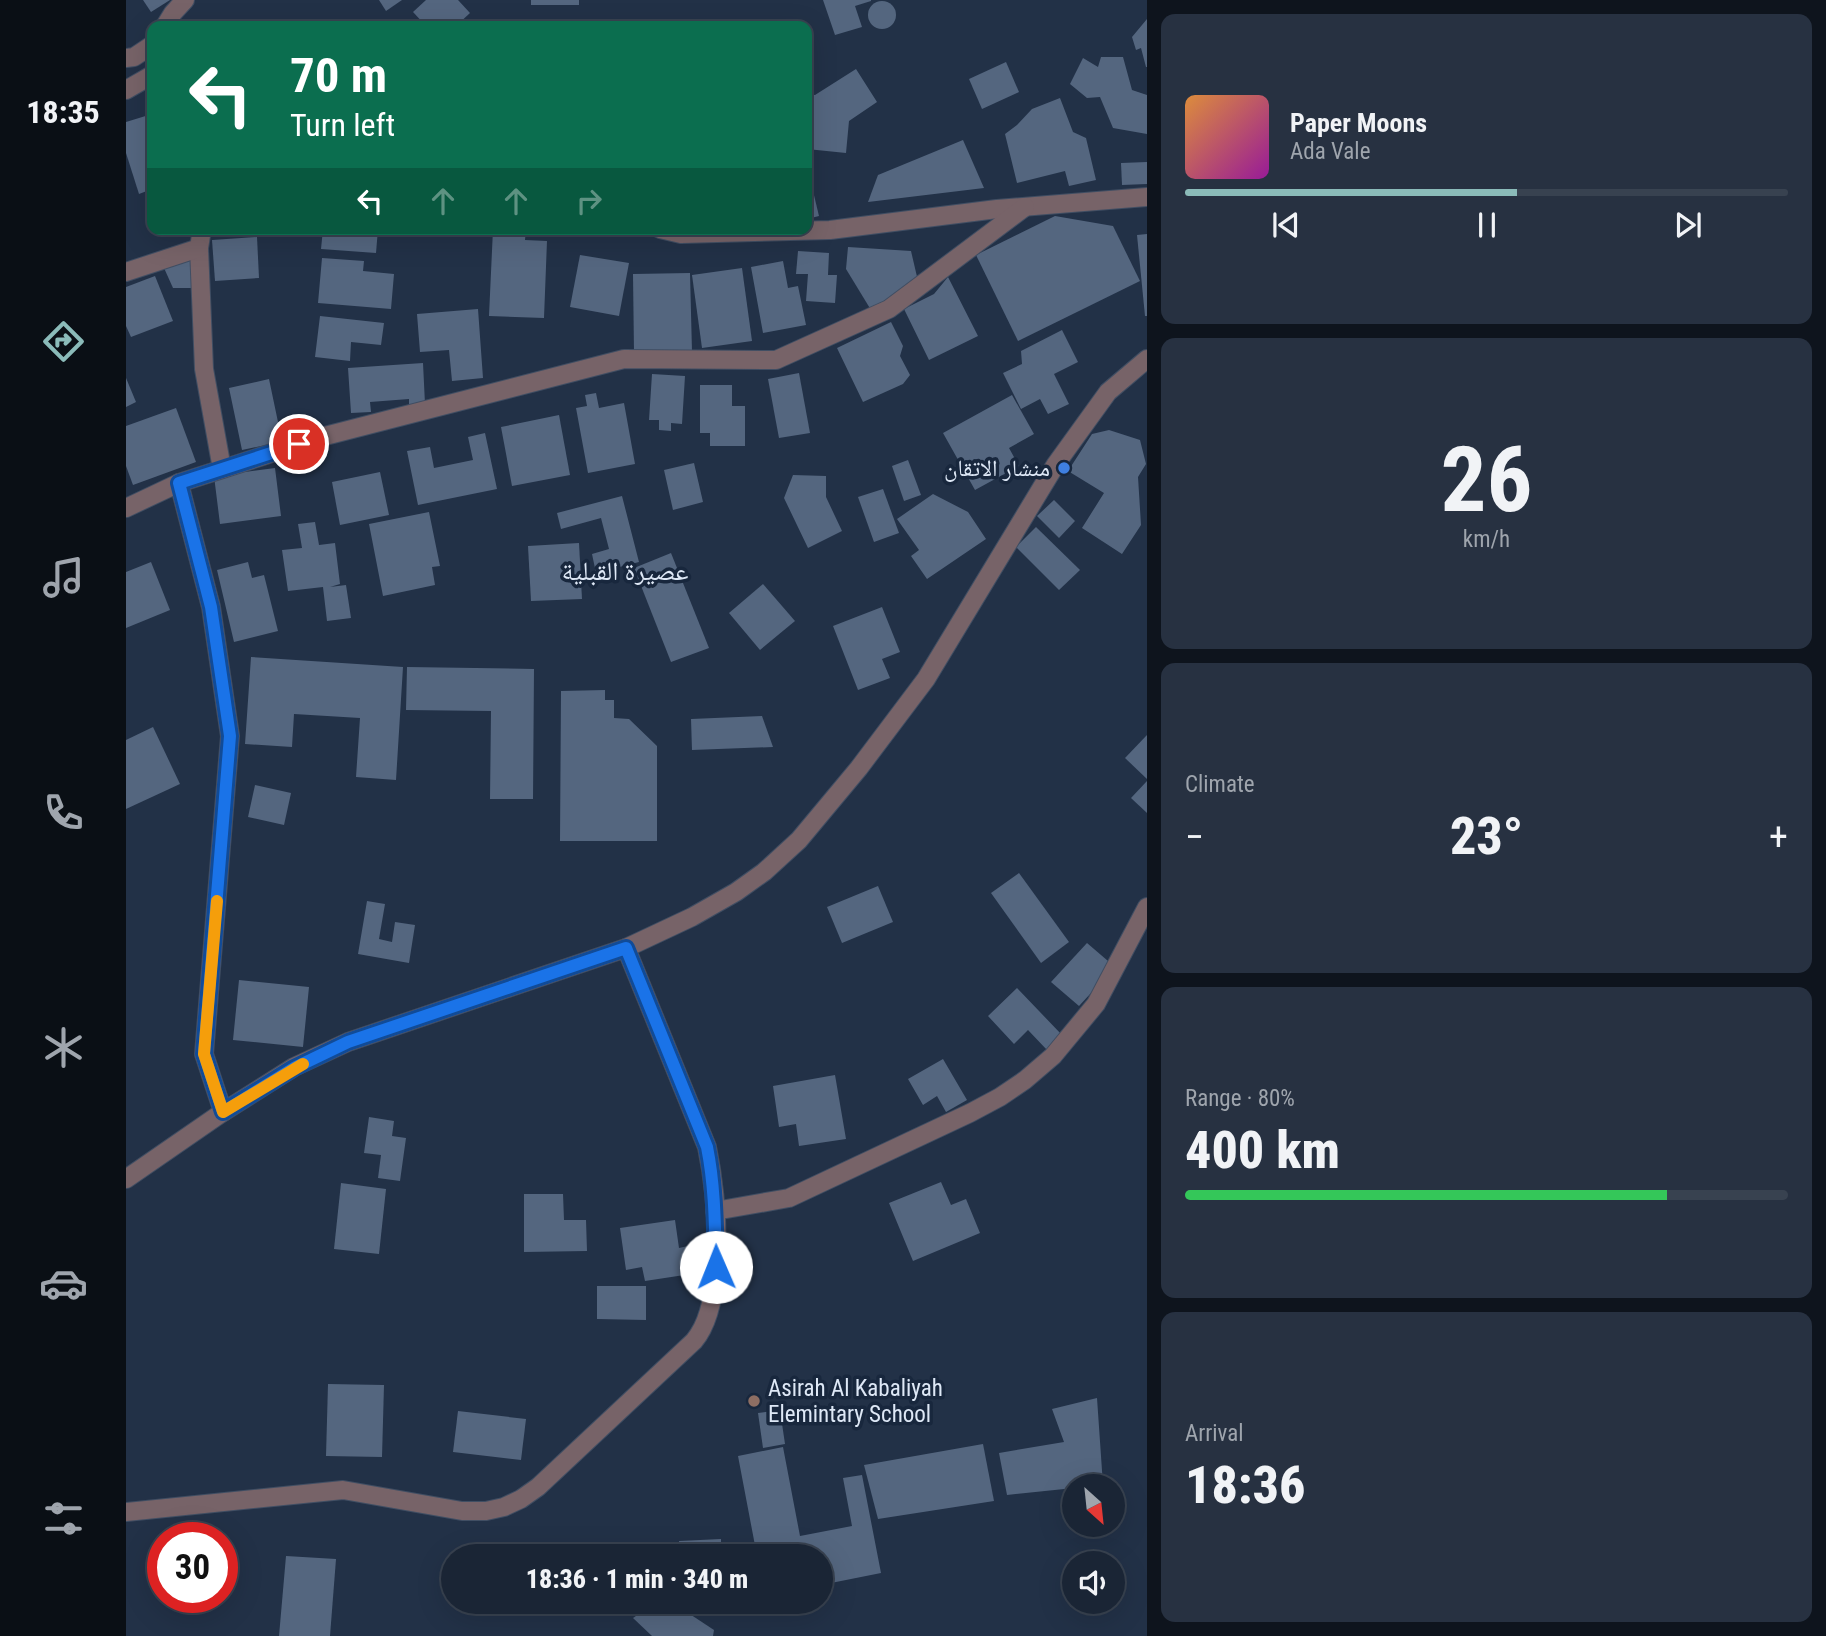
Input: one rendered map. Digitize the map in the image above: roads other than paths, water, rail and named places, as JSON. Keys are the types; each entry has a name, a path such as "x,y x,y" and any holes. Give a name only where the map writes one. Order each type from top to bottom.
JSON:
{"street":[{"path":"168,21 185,0"},
{"path":"130,57 147,48"},
{"path":"126,90 147,78"},
{"path":"812,230 1025,207 1147,197"},
{"path":"126,508 179,483 325,436 624,359 776,360 889,309 1025,207"},
{"path":"201,235 199,248 204,369 222,469"},
{"path":"126,272 199,248"},
{"path":"126,1179 223,1112 294,1068 348,1042 626,948 692,917 736,892 764,872 799,840 859,768 926,679 1056,464 1108,392 1147,359"},
{"path":"179,483 211,607 230,736 204,1054 223,1112"},
{"path":"715,1211 789,1199 970,1113 1025,1080 1053,1056 1096,1004 1147,907"},
{"path":"126,1512 343,1490 462,1511 486,1511 504,1507 538,1487 702,1331 714,1294 716,1267 711,1167 707,1147 626,948"}],"place":[{"name":"منشار الاتقان","path":"1064,468"},
{"name":"Asirah Al Kabaliyah Elemintary School","path":"754,1401"}],"district":[{"name":"عصيرة القبلية","path":"625,571"}]}
